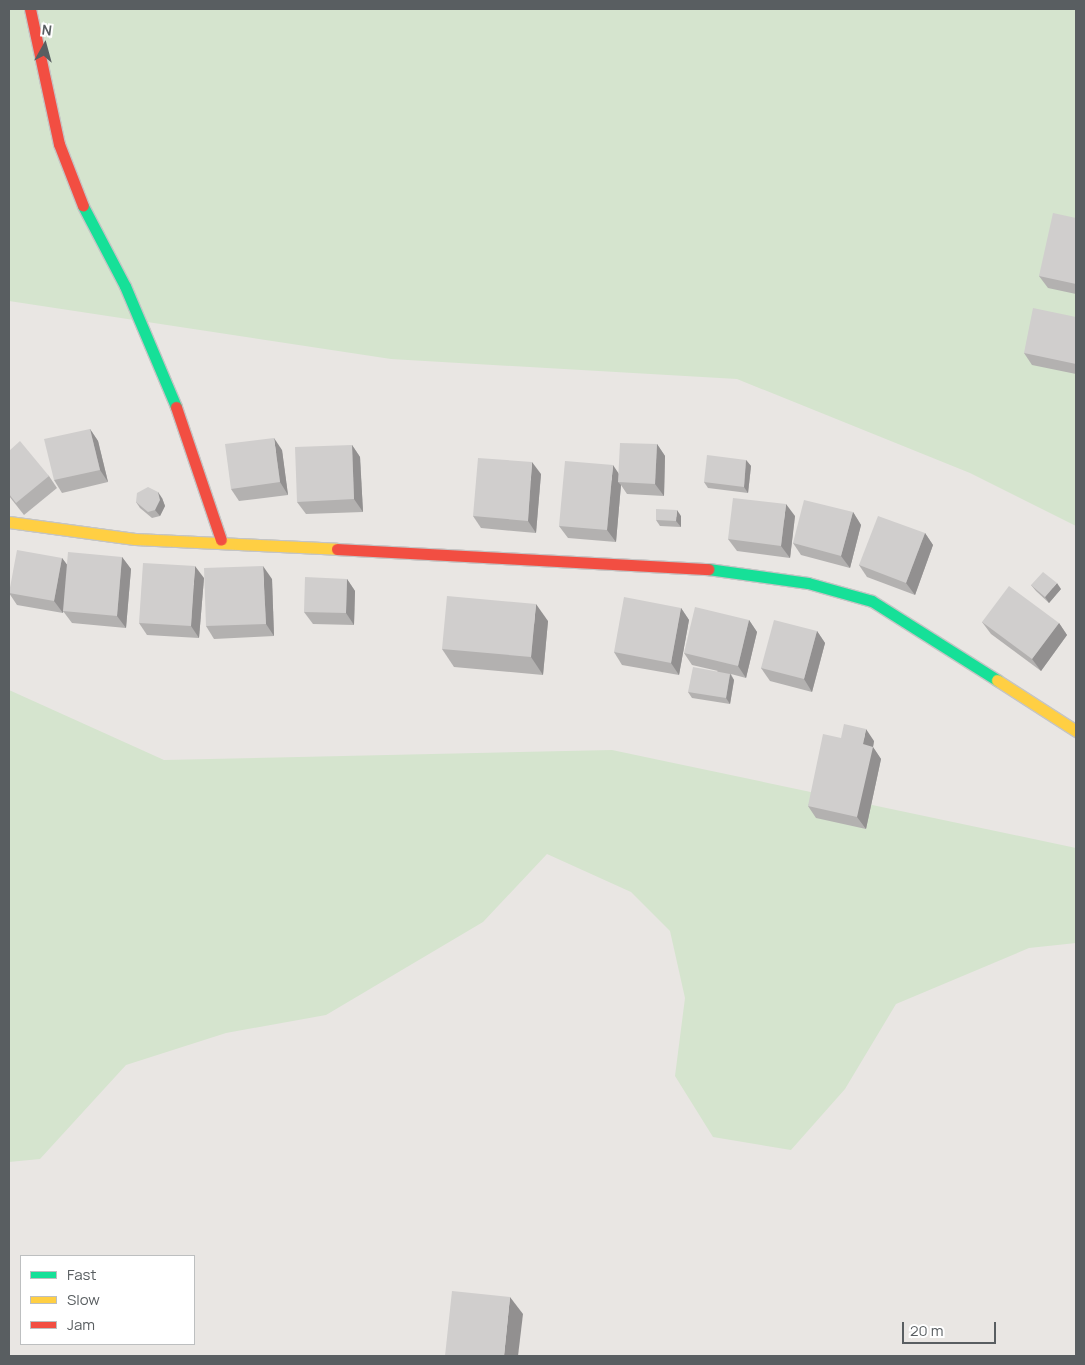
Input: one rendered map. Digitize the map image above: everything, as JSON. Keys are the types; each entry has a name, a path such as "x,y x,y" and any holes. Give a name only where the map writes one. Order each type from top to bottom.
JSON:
{"street":[{"path":"30,9 59,144 89,220 125,286 186,430 221,540"},
{"path":"9,522 135,539 221,540 692,567 808,583 872,601 1076,731"}],"green space":[{"path":"9,9 1076,9 1076,526 970,473 737,379 391,359 9,301"},
{"path":"9,690 164,760 612,750 1076,848 1076,943 1029,948 896,1004 845,1089 791,1150 713,1137 675,1076 685,998 670,931 631,892 547,854 483,922 326,1015 226,1033 126,1065 40,1159 9,1162"}],"building":[{"path":"1053,213 1076,218 1076,284 1039,276"},
{"path":"1033,308 1076,317 1076,364 1024,353"},
{"path":"90,429 100,470 54,480 44,439"},
{"path":"274,438 280,482 231,489 225,444"},
{"path":"20,441 49,476 16,503 9,494 9,451"},
{"path":"620,443 657,444 655,484 618,482"},
{"path":"352,445 354,499 297,502 295,447"},
{"path":"707,455 746,460 744,487 704,482"},
{"path":"478,458 532,462 528,521 473,516"},
{"path":"565,461 613,465 607,530 559,526"},
{"path":"148,487 158,492 160,500 155,510 148,512 136,502 137,493"},
{"path":"733,498 786,504 781,546 728,539"},
{"path":"804,500 853,512 841,556 793,543"},
{"path":"656,509 677,510 676,521 656,520"},
{"path":"878,516 925,533 906,583 859,565"},
{"path":"17,550 62,558 54,601 9,593"},
{"path":"68,552 122,557 117,616 63,611"},
{"path":"143,563 195,566 191,626 139,623"},
{"path":"263,566 266,624 206,626 204,568"},
{"path":"1043,572 1057,583 1045,597 1031,585"},
{"path":"305,577 347,579 346,613 304,612"},
{"path":"1009,586 1059,623 1032,659 982,622"},
{"path":"447,596 536,604 531,657 442,649"},
{"path":"624,597 681,608 671,663 614,652"},
{"path":"695,607 749,620 738,666 684,653"},
{"path":"774,620 817,631 804,679 761,668"},
{"path":"693,667 730,674 726,698 688,692"},
{"path":"844,724 866,729 863,744 873,747 857,817 808,806 823,734 841,738"},
{"path":"452,1291 510,1297 504,1356 445,1356"}],"traffic: fast":[{"path":"83,206 125,286 176,407"},
{"path":"708,569 808,583 872,601 997,680"}],"traffic: slow":[{"path":"9,522 135,539 337,549"},
{"path":"997,680 1076,731"}],"traffic: jam":[{"path":"30,9 59,144 83,206"},
{"path":"176,407 221,540"},
{"path":"337,549 708,569"}]}
